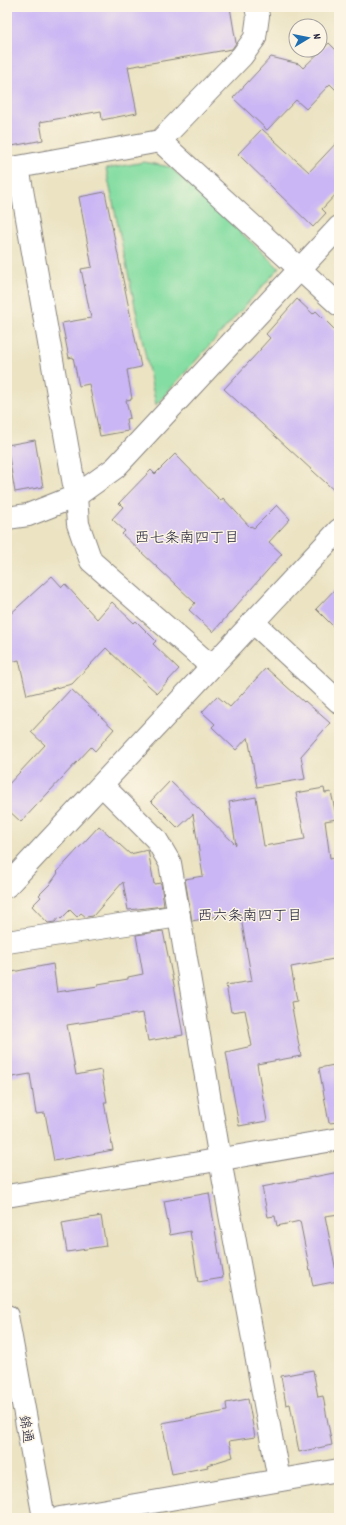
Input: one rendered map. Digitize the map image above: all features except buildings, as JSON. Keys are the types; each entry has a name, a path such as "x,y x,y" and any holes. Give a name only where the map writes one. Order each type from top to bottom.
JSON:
{"street":[{"path":"211,666 91,561 78,524 76,496 12,168 160,141 242,56 255,38 258,16 256,7"},
{"path":"160,141 339,305"},
{"path":"7,518 28,515 76,496 115,468 299,269 339,228"},
{"path":"7,886 339,530"},
{"path":"253,622 339,702"},
{"path":"102,785 156,840 170,863 220,1160 279,1480"},
{"path":"7,942 179,916"},
{"path":"7,1196 339,1139"},
{"name":"錦通","path":"7,1316 44,1518"},
{"path":"60,1518 339,1470"}],"green space":[{"path":"144,162 170,167 279,268 156,405 106,169"}],"district":[{"name":"西七条南四丁目","path":"187,537"},
{"name":"西六条南四丁目","path":"250,915"}]}
